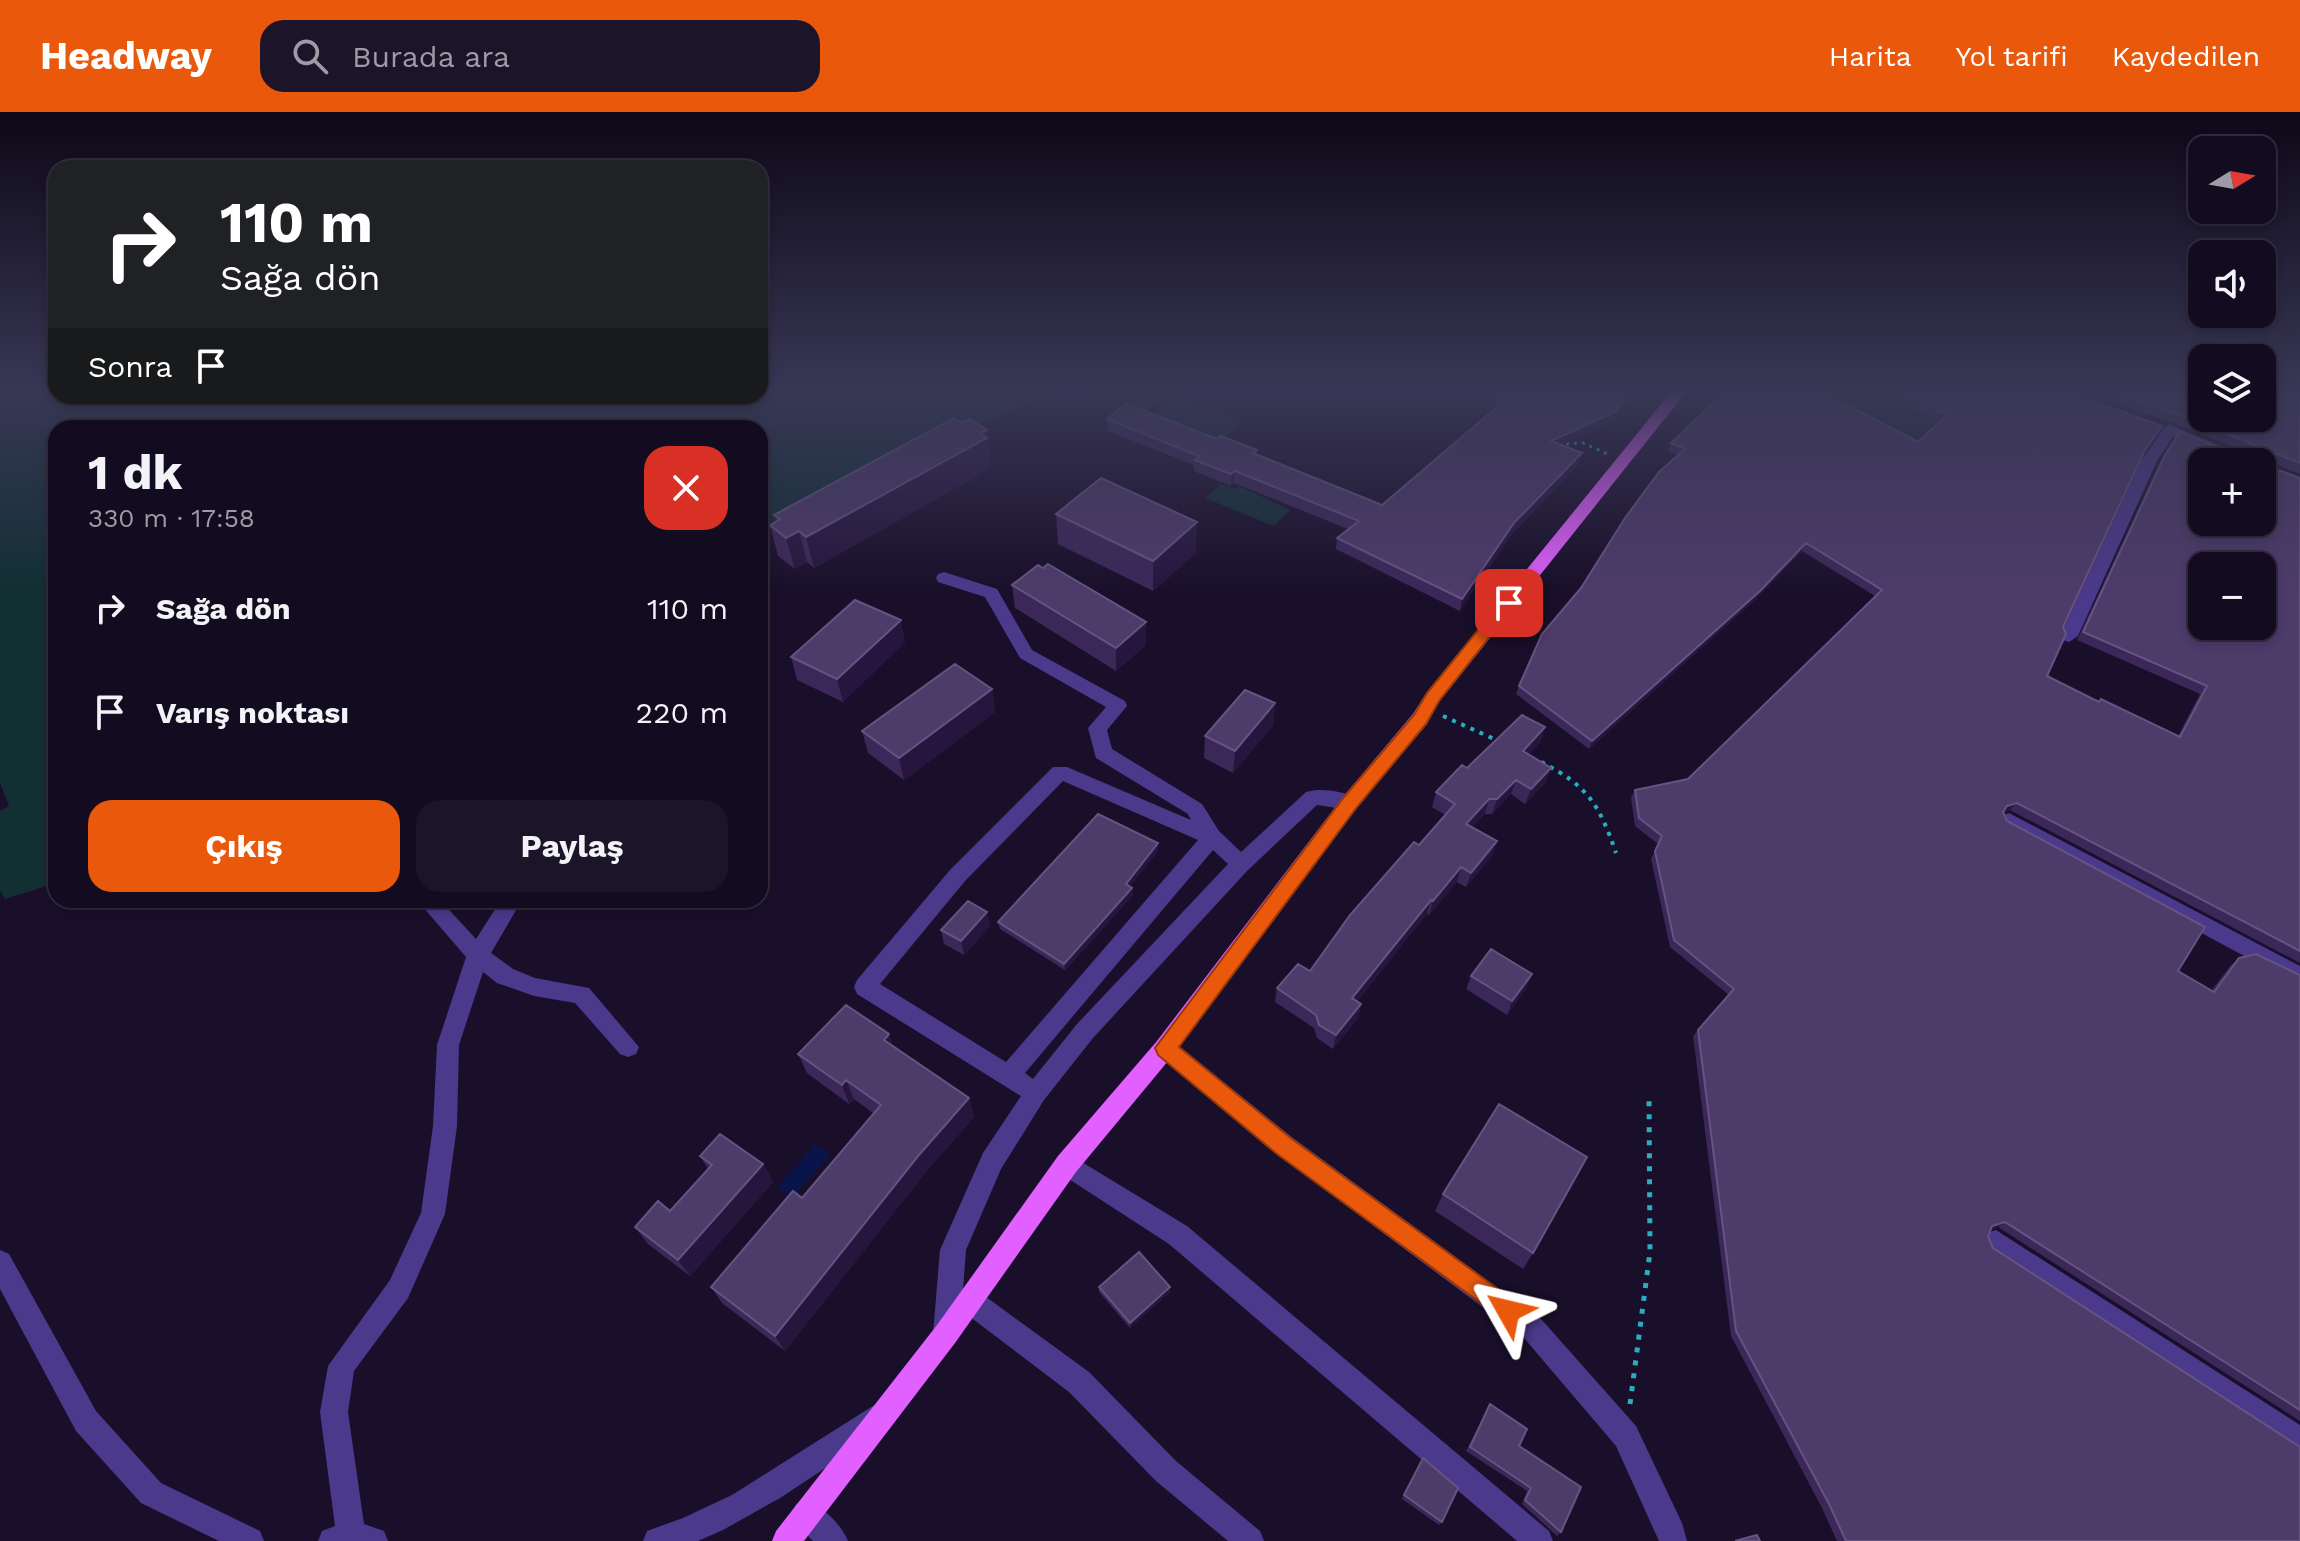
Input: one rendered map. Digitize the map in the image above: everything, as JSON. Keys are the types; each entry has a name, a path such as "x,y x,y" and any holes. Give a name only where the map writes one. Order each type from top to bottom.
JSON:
{"main road":[{"path":"786,1541 946,1334 1067,1164 1165,1048 1350,802 1623,461"}],"street":[{"path":"2069,636 2150,459"},
{"path":"944,578 991,593 1026,654 1118,706 1097,728 1103,753 1195,809 1212,837 1241,864"},
{"path":"1036,1093 865,987 966,863 1060,772 1212,837"},
{"path":"946,1334 953,1250 992,1161 1036,1093 1085,1031 1241,864 1313,797 1350,802"},
{"path":"2009,821 2300,977"},
{"path":"1008,1076 1212,837"},
{"path":"434,908 478,955 505,976 534,987 581,995 628,1047"},
{"path":"352,1539 334,1412 341,1366 399,1289 433,1214 445,1126 448,1045 478,955 507,908"},
{"path":"1165,1048 1285,1146 1533,1329 1626,1436 1673,1541"},
{"path":"1067,1164 1178,1235 1539,1541"},
{"path":"1996,1242 2300,1441"},
{"path":"0,1263 86,1421 151,1493 250,1541"},
{"path":"969,1300 1079,1382 1166,1471 1250,1541"},
{"path":"657,1541 691,1532 793,1472 885,1412"},
{"path":"806,1514 834,1541"}],"path":[{"path":"1618,459 1623,461"},
{"path":"1427,708 1512,747"},
{"path":"1537,759 1574,778 1597,800 1616,853"},
{"path":"1626,1436 1650,1252 1649,1096"}],"green space":[{"path":"0,459 48,459 48,886 5,899 0,891 0,811 9,806 0,783"},
{"path":"768,459 904,459 798,506 768,524"},
{"path":"1221,484 1236,489 1239,486 1290,510 1274,526 1205,498"}],"shaded area":[{"path":"815,1144 830,1154 793,1197 778,1187"}],"building":[{"path":"878,459 949,459 806,537 799,531 786,538 770,525 780,519 774,515"},
{"path":"1267,459 1382,505 1436,459 1576,459 1514,523 1462,599 1337,538 1359,521 1235,471 1231,474 1195,460"},
{"path":"1674,459 2141,459 2063,627 2066,634 2047,676 2180,737 2207,686 2083,632 2163,459 2188,459 2188,536 2276,536 2276,469 2300,478 2300,951 2017,803 2007,806 2003,812 2007,821 2205,927 2178,971 2214,992 2239,958 2256,954 2300,975 2300,1410 2005,1222 1992,1226 1988,1237 1993,1248 2300,1447 2300,1541 1846,1541 1736,1331 1698,1030 1734,989 1674,940 1655,851 1662,836 1639,818 1635,790 1688,779 1882,590 1806,543 1760,591 1592,741 1519,686 1542,634 1581,588 1625,518 1659,472"},
{"path":"1101,478 1197,522 1153,561 1056,514"},
{"path":"1048,564 1146,622 1116,648 1012,585 1038,565 1043,568"},
{"path":"855,600 901,620 837,679 791,657"},
{"path":"955,664 992,689 899,758 862,731"},
{"path":"1245,690 1275,703 1235,751 1205,736"},
{"path":"1522,715 1545,727 1523,751 1551,768 1531,789 1516,780 1497,799 1489,799 1466,824 1497,841 1471,873 1461,867 1431,900 1352,998 1361,1004 1336,1035 1319,1025 1316,1015 1277,988 1298,964 1310,971 1350,915 1414,842 1419,845 1455,804 1436,792 1462,765 1467,768"},
{"path":"1098,814 1158,843 1126,884 1132,888 1064,964 998,922"},
{"path":"968,901 987,912 961,941 941,930"},
{"path":"1491,949 1532,974 1512,1001 1471,976"},
{"path":"846,1005 889,1034 884,1040 969,1098 919,1155 775,1336 711,1287 793,1191 802,1198 881,1105 846,1080 842,1085 798,1054"},
{"path":"1499,1104 1587,1157 1533,1253 1443,1194"},
{"path":"720,1134 763,1164 678,1260 635,1227 658,1201 670,1211 712,1165 700,1156"},
{"path":"1139,1252 1170,1287 1130,1323 1099,1287"},
{"path":"1490,1404 1527,1429 1519,1446 1581,1487 1561,1532 1525,1500 1531,1488 1470,1447"},
{"path":"1423,1458 1458,1488 1442,1522 1404,1495"},
{"path":"1757,1535 1760,1541 1735,1541"}],"route":[{"path":"1508,1311 1285,1146 1165,1048 1350,802 1420,719 1433,697 1509,603"}]}
